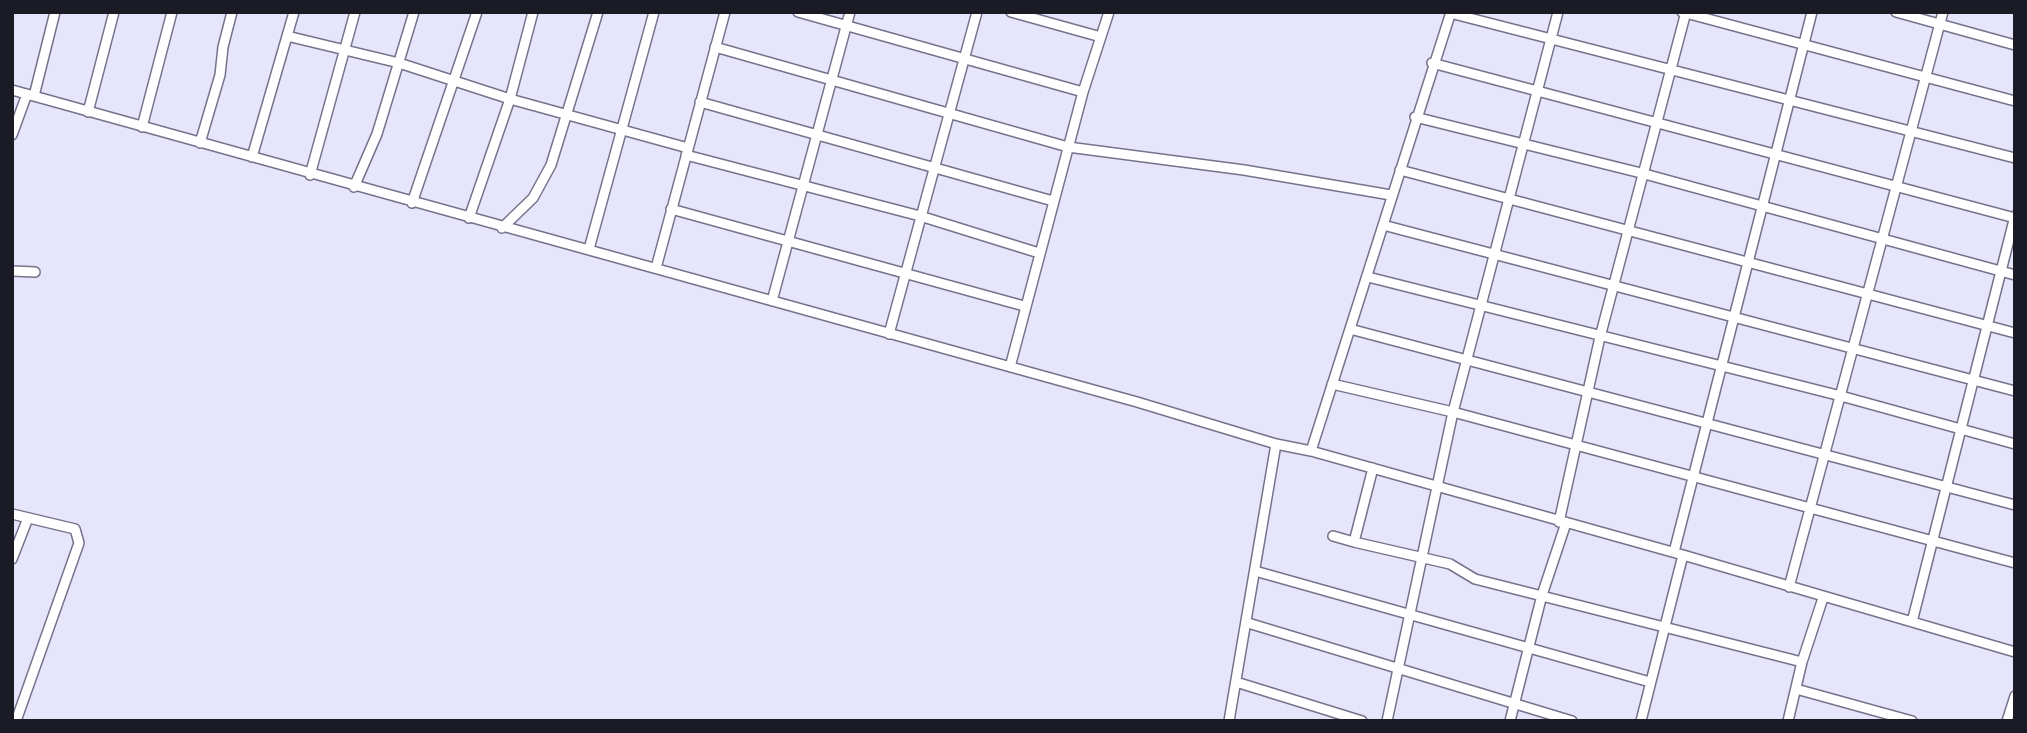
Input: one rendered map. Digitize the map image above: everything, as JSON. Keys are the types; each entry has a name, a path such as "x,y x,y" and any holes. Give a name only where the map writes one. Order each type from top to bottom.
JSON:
{"street":[{"path":"12,135 30,95 55,12"},
{"path":"88,111 114,12"},
{"path":"142,127 173,12"},
{"path":"200,143 220,75 223,47 232,12"},
{"path":"252,157 294,12"},
{"path":"310,175 355,12"},
{"path":"355,187 377,134 414,12"},
{"path":"412,203 477,12"},
{"path":"469,218 510,99 533,12"},
{"path":"502,228 533,198 558,149 598,12"},
{"path":"589,249 654,12"},
{"path":"656,268 725,12"},
{"path":"798,12 1083,92"},
{"path":"772,301 786,240 850,12"},
{"path":"889,334 977,12"},
{"path":"1012,12 1101,37"},
{"path":"1010,367 1024,306 1083,92 1109,12"},
{"path":"1388,721 1453,412 1558,12"},
{"path":"1641,721 1665,627 1692,477 1812,12"},
{"path":"1896,12 2015,45"},
{"path":"1788,587 1812,508 1943,12"},
{"path":"1311,451 1368,277 1432,63 1451,13 2015,158"},
{"path":"1510,721 1527,648 1562,523 1600,337 1684,13 1803,47 2015,101"},
{"path":"286,36 399,63 510,99 622,129 803,186 920,216 1039,253"},
{"path":"715,47 1068,147 1244,170 1391,195"},
{"path":"1432,63 1896,189 2015,217 1985,325 1912,622"},
{"path":"12,90 502,228 589,249 1276,444 1373,468 2015,652"},
{"path":"700,102 1054,201"},
{"path":"1415,117 1641,173 1882,241 2015,275"},
{"path":"1400,170 2015,333"},
{"path":"671,209 1024,306"},
{"path":"1383,225 1854,346 2015,391"},
{"path":"12,271 35,272"},
{"path":"1368,277 1841,396 2015,444"},
{"path":"1350,329 2015,505"},
{"path":"1332,384 1453,412 2015,562"},
{"path":"1229,721 1248,622 1276,444"},
{"path":"1354,542 1373,468"},
{"path":"12,514 75,529 79,543 16,721"},
{"path":"12,559 27,518"},
{"path":"1333,536 1450,564 1475,579 1802,662"},
{"path":"1255,571 1650,682"},
{"path":"1788,721 1802,662 1823,598"},
{"path":"1248,622 1572,721"},
{"path":"1236,682 1362,721"},
{"path":"1796,690 1912,721"},
{"path":"2007,721 2015,696"}]}
